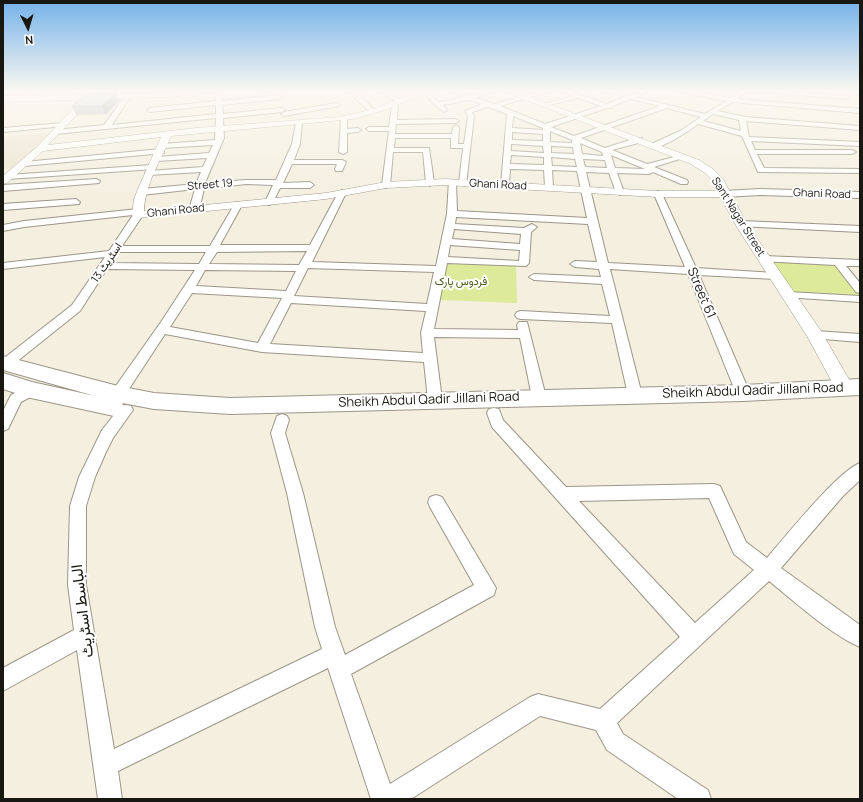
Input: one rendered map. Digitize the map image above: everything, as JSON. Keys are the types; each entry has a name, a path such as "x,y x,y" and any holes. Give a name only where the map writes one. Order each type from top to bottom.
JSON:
{"main road":[{"name":"Sant Nagar Street","path":"607,128 695,162 709,171 717,179 741,224 815,336 855,392"},
{"name":"Sheikh Abdul Qadir Jillani Road","path":"4,369 31,390 122,402 154,401 230,406 539,397 855,392"},
{"name":"Sheikh Abdul Qadir Jillani Road","path":"4,369 122,402 192,417 282,420 494,413 855,392"}],"street":[{"path":"3,130 33,127"},
{"path":"5,176 21,166 40,149 60,127"},
{"path":"56,132 111,127"},
{"path":"40,149 230,127"},
{"path":"270,202 293,155 299,127"},
{"path":"393,129 403,127"},
{"path":"456,127 454,146 468,146"},
{"path":"463,183 470,127"},
{"path":"543,127 606,154 647,167 684,182"},
{"path":"505,185 509,130 546,129 550,127"},
{"path":"654,146 689,127"},
{"path":"716,127 745,136 860,144"},
{"path":"743,127 745,136 761,170 776,192"},
{"path":"194,210 206,169 220,138 221,128"},
{"path":"508,142 546,144 576,142 607,128"},
{"path":"369,129 393,129 455,136"},
{"path":"386,185 393,129"},
{"path":"546,129 546,155 549,187"},
{"path":"343,152 344,130 358,130"},
{"name":"اسٹریٹ 13","path":"4,369 76,308 138,214 142,192 167,134"},
{"path":"508,154 578,157 606,154 639,140"},
{"path":"5,176 101,170 156,159 218,142"},
{"path":"576,142 580,169 635,395"},
{"path":"390,150 426,150 430,183"},
{"path":"752,152 860,152"},
{"path":"606,154 620,192"},
{"path":"21,166 212,155"},
{"path":"647,167 682,157"},
{"path":"156,159 206,169"},
{"path":"289,162 342,162 339,170"},
{"path":"507,166 659,172"},
{"path":"90,192 101,170"},
{"path":"761,170 860,171"},
{"path":"3,188 96,180"},
{"name":"Street 19","path":"142,192 246,182 310,185"},
{"path":"435,400 427,333 452,214 452,182"},
{"name":"Ghani Road","path":"138,214 270,202 342,193 386,185 452,182 658,194 776,192 860,195"},
{"path":"262,348 342,193"},
{"name":"Street 61","path":"658,194 743,393"},
{"path":"3,207 76,202"},
{"name":"الباسط اسٹریٹ","path":"110,799 77,585 78,506 87,477 122,402 162,330 202,268 238,205"},
{"path":"3,228 24,224 138,214"},
{"path":"452,214 593,221"},
{"path":"449,226 526,231 532,227 534,218"},
{"path":"741,224 860,229"},
{"path":"105,266 202,268 441,264 519,265 524,263 526,231"},
{"path":"446,242 524,247"},
{"path":"3,266 115,251 214,248 313,248"},
{"path":"764,259 860,263"},
{"path":"838,262 860,290"},
{"path":"575,264 775,276"},
{"path":"534,277 608,281"},
{"path":"188,289 432,308"},
{"path":"788,295 860,299"},
{"path":"539,397 520,312 617,320"},
{"path":"162,330 262,348 430,358"},
{"path":"427,333 525,334"},
{"path":"815,336 860,338"},
{"path":"3,425 16,399 31,390"},
{"path":"494,413 497,423 695,638"},
{"path":"282,420 278,433 296,493 325,627 383,799"},
{"path":"603,721 769,569 837,491 860,470"},
{"path":"563,494 714,491 740,548 833,619 860,637"},
{"path":"105,765 337,662 487,588 436,502"},
{"path":"3,680 84,635"},
{"path":"389,799 538,705 603,721 615,742 699,799"}],"shaded area":[{"path":"56,132 19,168 3,169 3,137"}],"green space":[{"path":"764,259 838,262 860,290 860,299 788,295"},
{"name":"فردوس پارک","path":"444,262 516,266 517,303 439,300"}]}
